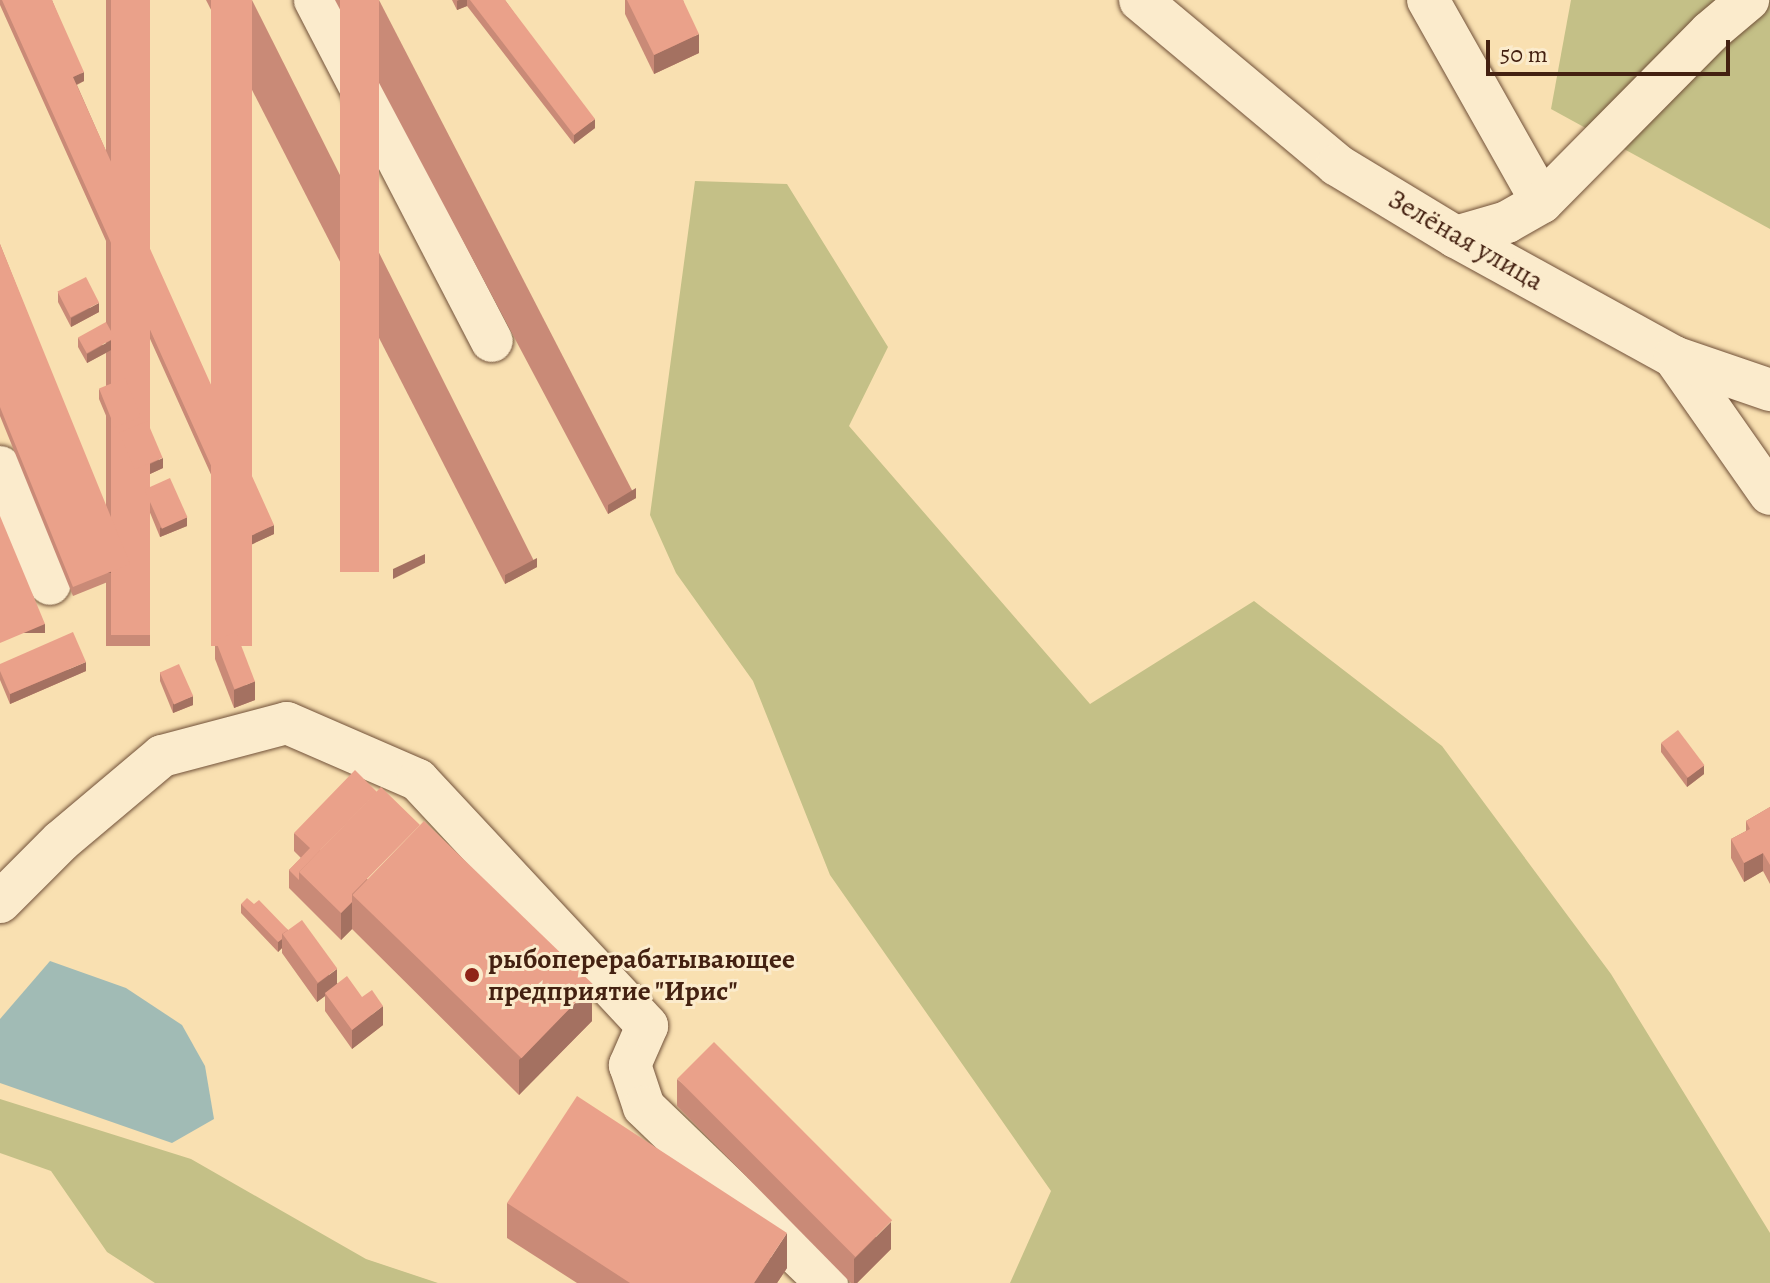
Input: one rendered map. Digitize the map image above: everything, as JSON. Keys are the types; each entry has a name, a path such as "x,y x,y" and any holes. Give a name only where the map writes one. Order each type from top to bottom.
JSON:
{"street":[{"path":"315,0 492,341"},
{"name":"Зелёная улица","path":"1140,0 1337,165 1456,237 1674,357 1770,494"},
{"path":"1428,0 1542,202"},
{"path":"1456,237 1507,222 1542,202 1710,32 1748,0"},
{"path":"1674,357 1770,390"},
{"path":"0,467 50,584"},
{"path":"0,902 61,841 162,756 287,723 418,780 647,1026 630,1065 644,1107 827,1283"}],"shaded area":[{"path":"1571,0 1770,0 1770,229 1551,109"},
{"path":"695,181 787,184 888,347 849,426 1090,704 1254,601 1442,746 1611,974 1770,1233 1770,1283 1010,1283 1051,1191 830,875 753,681 676,573 650,515"},
{"path":"0,1099 191,1159 366,1259 438,1283 155,1283 107,1252 51,1171 0,1153"}],"water":[{"path":"50,961 126,988 182,1025 205,1066 214,1119 172,1143 0,1083 0,1019"}],"building":[{"path":"2,0 52,0 84,72 73,77 274,525 244,539"},
{"path":"111,0 150,0 150,635 111,635"},
{"path":"211,0 252,0 252,646 211,646"},
{"path":"340,0 379,0 379,572 340,572"},
{"path":"470,0 505,0 595,119 574,135"},
{"path":"627,0 683,0 699,34 654,55"},
{"path":"0,244 130,564 73,587 0,407"},
{"path":"86,277 99,303 71,317 57,292"},
{"path":"106,322 115,338 87,353 78,338"},
{"path":"125,378 141,417 115,427 99,388"},
{"path":"147,421 163,458 135,470 119,433"},
{"path":"170,478 187,517 162,529 144,489"},
{"path":"0,516 45,624 0,643"},
{"path":"73,632 86,662 10,694 0,664"},
{"path":"236,632 255,681 234,689 215,640"},
{"path":"179,664 193,696 174,705 160,673"},
{"path":"1678,730 1704,765 1688,778 1661,743"},
{"path":"355,770 377,792 299,872 299,880 289,870 310,848 294,833"},
{"path":"381,787 420,825 352,894 352,902 341,913 299,872"},
{"path":"1770,807 1770,865 1763,853 1744,863 1731,839 1750,829 1746,821"},
{"name":"рыбоперерабатывающее предприятие \"Ирис\"","path":"424,821 593,984 521,1058 352,895"},
{"path":"247,898 254,904 259,900 288,930 282,934 282,939 278,942 241,904"},
{"path":"302,920 337,969 318,983 283,934"},
{"path":"347,976 362,997 372,990 383,1006 352,1030 325,993"},
{"path":"714,1042 892,1220 855,1257 677,1079"},
{"path":"577,1096 787,1233 754,1283 630,1283 507,1203"}],"place":[{"name":"рыбоперерабатывающее предприятие \"Ирис\"","path":"472,975"}]}
